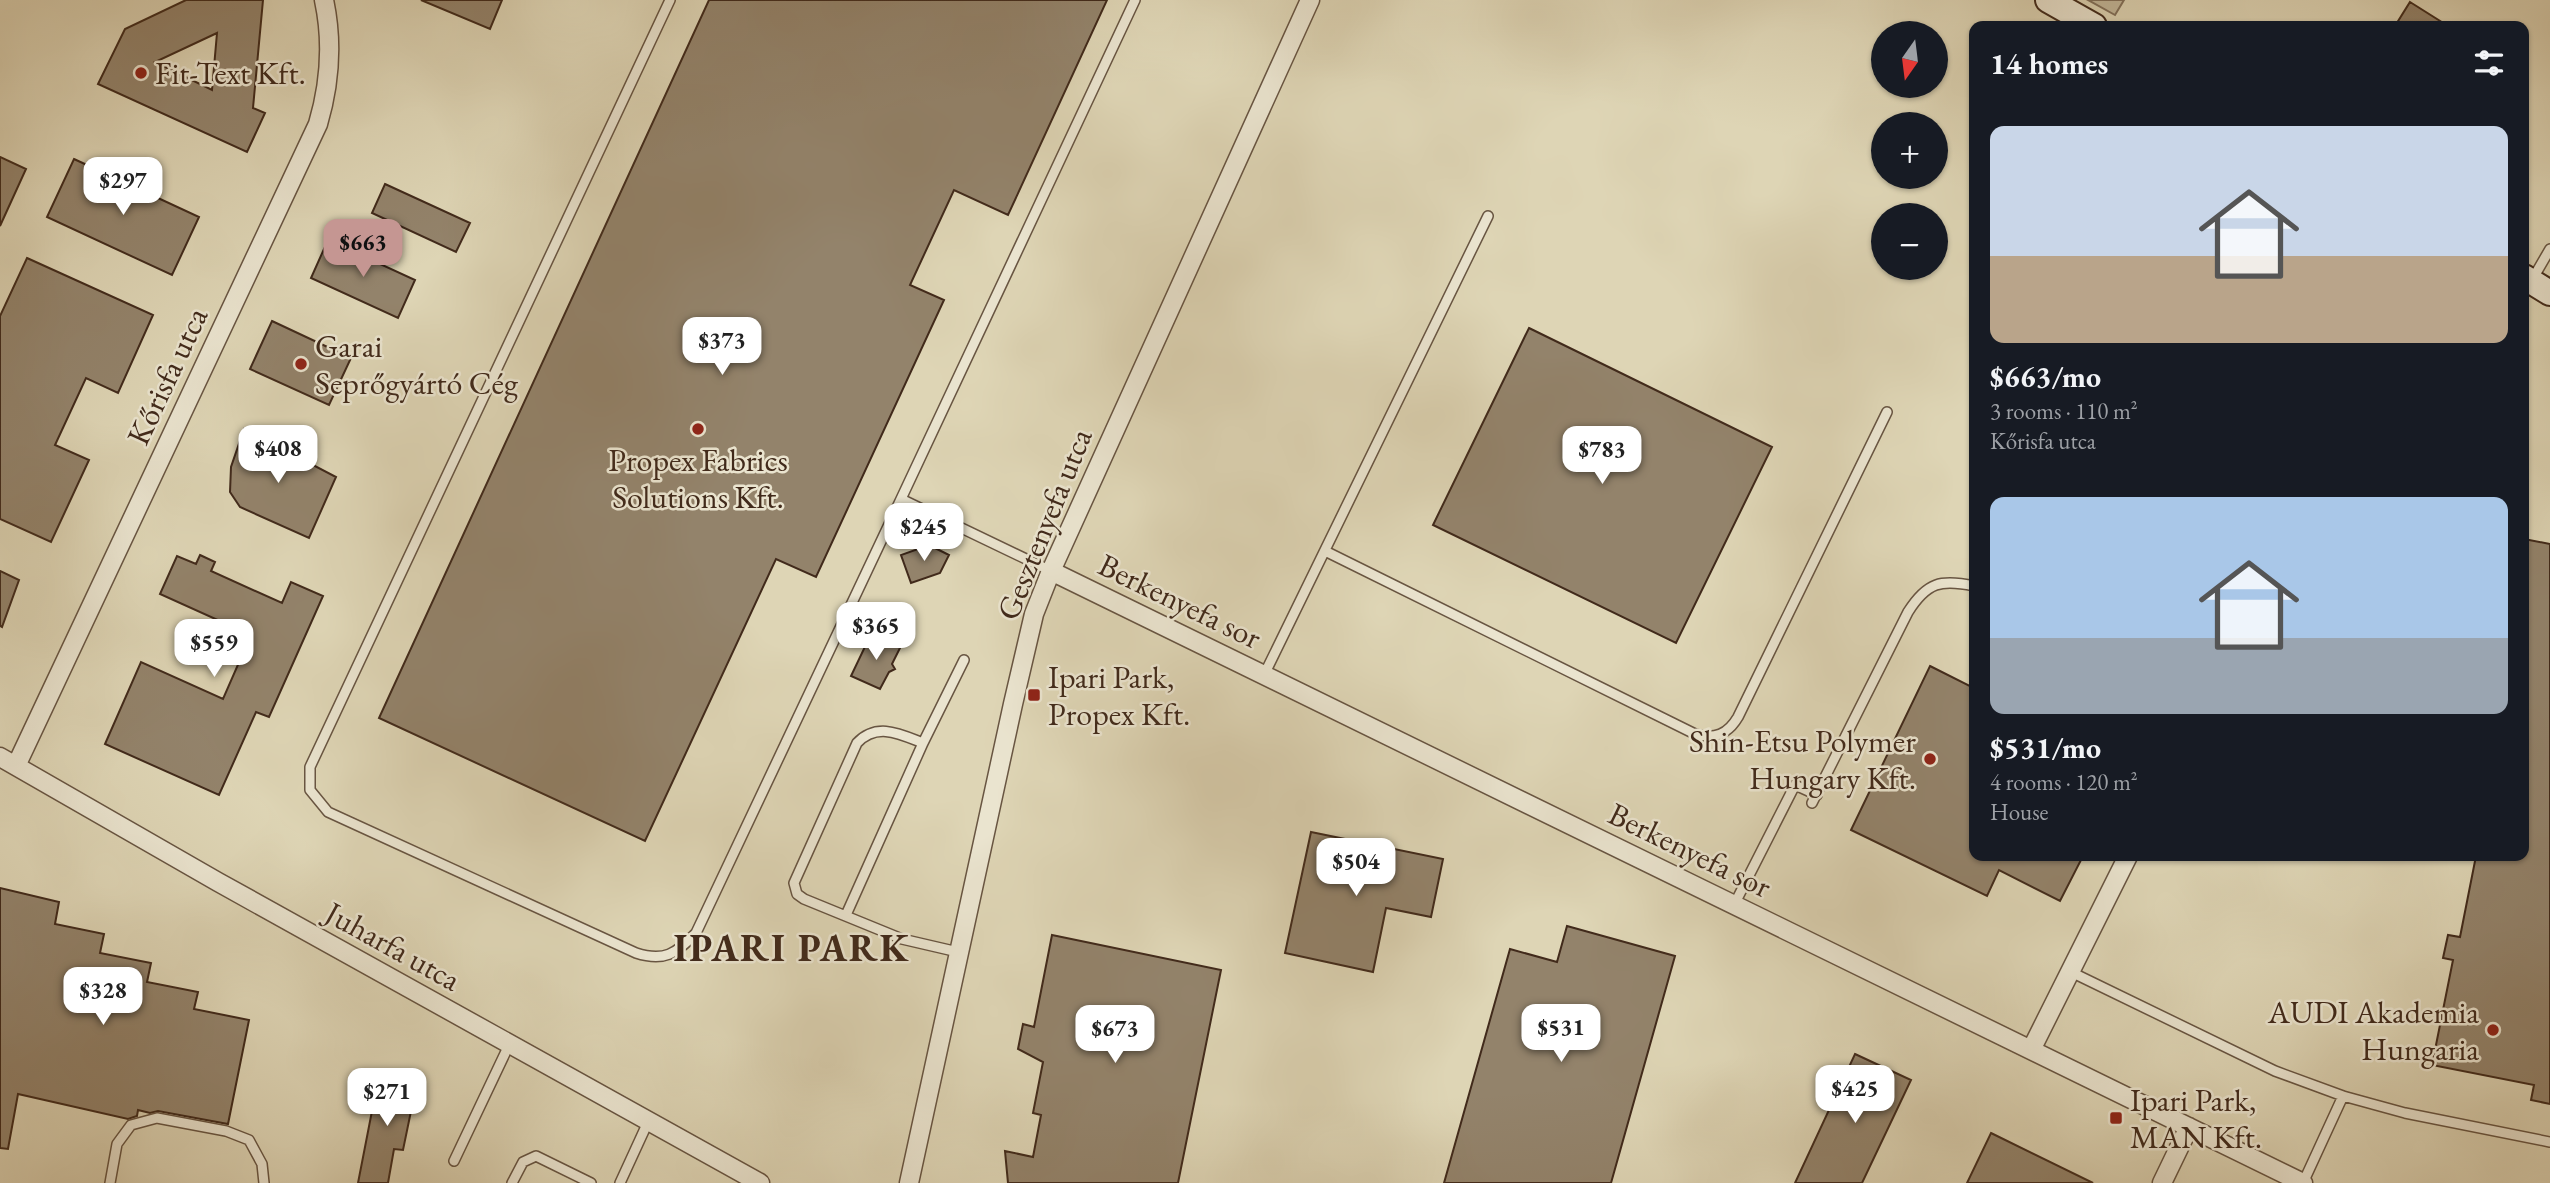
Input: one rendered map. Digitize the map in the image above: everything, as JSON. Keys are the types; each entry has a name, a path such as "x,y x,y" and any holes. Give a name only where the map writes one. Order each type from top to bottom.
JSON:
{"street":[{"name":"Kőrisfa utca","path":"16,766 318,124 329,77 329,43 324,0"},
{"name":"Gesztenyefa utca","path":"909,1183 1034,614 1051,571 1310,0"},
{"path":"2049,0 2085,21"},
{"name":"Berkenyefa sor","path":"1051,571 2303,1183"},
{"name":"Juharfa utca","path":"0,757 509,1045 760,1183"},
{"path":"2031,1050 2126,861"},
{"path":"2162,1183 2189,1127"}],"lane":[{"path":"670,0 310,767 310,790 328,812 651,958 681,949 696,933 1135,0"},
{"path":"1264,675 1488,216"},
{"path":"2535,284 2550,249"},
{"path":"1325,551 1695,734 1714,737 1732,728 1738,717 1887,412"},
{"path":"901,499 1051,571"},
{"path":"1734,905 1795,785 1815,799 1908,611 1918,596 1927,589 1950,581 1969,585"},
{"path":"846,915 923,743 964,660"},
{"path":"923,743 880,730 863,736 857,743 794,883 797,894 804,900 902,939 958,952"},
{"path":"2071,972 2275,1071 2343,1096 2405,1113 2550,1142"},
{"path":"454,1161 509,1045"},
{"path":"2303,1183 2343,1096"},
{"path":"110,1183 117,1144 131,1125 157,1118 226,1131 250,1140 262,1164 264,1183"},
{"path":"620,1183 648,1122"},
{"path":"512,1183 523,1162 536,1156 591,1183"}],"shaded area":[{"path":"2088,0 2124,0 2115,15"}],"building":[{"name":"Fit-Text Kft.","path":"186,0 263,0 253,108 265,113 247,152 98,84 125,29","holes":["217,33 212,90 155,62"]},
{"path":"421,0 502,0 490,29"},
{"name":"Propex Fabrics Solutions Kft.","path":"709,0 1107,0 1008,215 954,190 910,285 944,300 816,577 776,559 645,841 379,718"},
{"path":"2410,2 2440,21 2398,21"},
{"path":"0,157 26,169 0,226"},
{"path":"74,159 199,217 172,275 47,217"},
{"path":"385,184 470,223 456,252 372,213"},
{"path":"328,240 415,280 398,318 311,278"},
{"path":"27,258 153,315 118,393 86,378 55,445 89,460 51,542 0,519 0,316"},
{"name":"Garai Seprőgyártó Cég","path":"272,321 351,358 329,405 250,369"},
{"path":"1529,328 1772,447 1676,643 1433,525"},
{"path":"244,429 336,477 309,538 240,507 230,492 231,467"},
{"path":"2529,540 2550,544 2550,1104 2531,1100 2534,1085 2432,1065 2453,960 2443,958 2448,935 2460,937 2475,861 2529,861"},
{"path":"929,545 949,555 940,573 911,583 901,555"},
{"path":"200,555 215,562 211,571 282,603 291,582 323,596 269,717 256,712 219,795 105,744 141,662 223,699 251,635 160,594 177,556 196,564"},
{"path":"0,571 19,580 2,627 0,626"},
{"path":"871,634 900,648 892,664 895,669 889,672 880,689 851,676"},
{"name":"Shin-Etsu Polymer Hungary Kft.","path":"1930,666 1969,686 1969,861 2080,861 2060,901 1999,870 1987,896 1851,830"},
{"path":"1311,832 1443,859 1431,917 1386,908 1373,972 1285,953"},
{"path":"0,888 59,902 55,924 104,934 100,953 151,963 147,982 198,992 194,1009 249,1020 228,1124 138,1110 137,1116 128,1119 18,1094 8,1149 0,1148"},
{"path":"1567,926 1675,956 1611,1183 1444,1183 1510,949 1557,962"},
{"path":"1052,935 1221,970 1178,1183 1008,1183 1005,1151 1033,1157 1041,1115 1033,1113 1043,1062 1018,1049 1023,1024 1034,1027"},
{"path":"1855,1054 1911,1080 1862,1183 1795,1183"},
{"path":"379,1075 417,1082 403,1150 394,1149 388,1183 358,1183"},
{"path":"1991,1133 2093,1183 1967,1183"}],"place":[{"name":"Fit-Text Kft.","path":"141,73"},
{"name":"Garai Seprőgyártó Cég","path":"301,364"},
{"name":"Propex Fabrics Solutions Kft.","path":"698,429"},
{"name":"Ipari Park, Propex Kft.","path":"1034,695"},
{"name":"Shin-Etsu Polymer Hungary Kft.","path":"1930,759"},
{"name":"AUDI Akademia Hungaria","path":"2493,1030"},
{"name":"Ipari Park, MAN Kft.","path":"2116,1118"}],"district":[{"name":"IPARI PARK","path":"792,948"}]}
